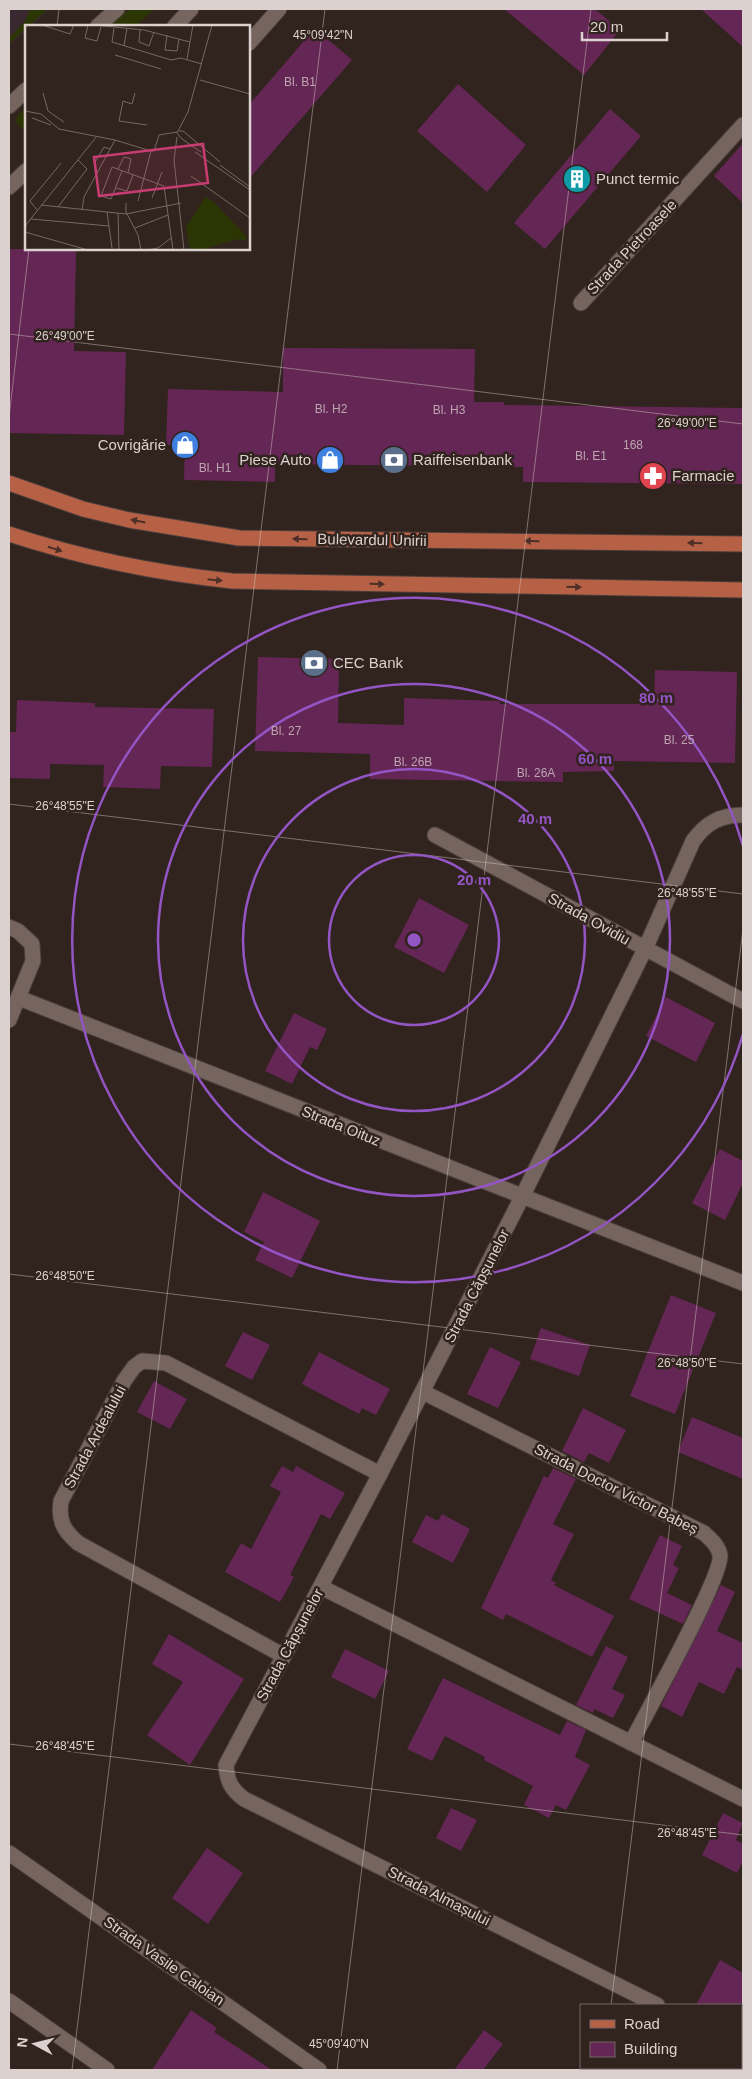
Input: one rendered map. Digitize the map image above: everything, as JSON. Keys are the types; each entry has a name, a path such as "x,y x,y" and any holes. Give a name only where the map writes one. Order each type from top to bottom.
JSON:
{"main road":[{"name":"Bulevardul Unirii","path":"9,483 83,509 120,518 185,531 239,538 743,544"},
{"path":"9,534 70,554 120,565 175,575 232,581 743,590"}],"street":[{"path":"99,25 117,9"},
{"path":"176,25 191,9"},
{"path":"250,42 279,9"},
{"path":"9,106 25,91"},
{"name":"Strada Pietroasele","path":"581,303 743,125"},
{"path":"9,187 25,172"},
{"name":"Strada Căpșunelor","path":"227,1779 226,1765 423,1392 522,1198 645,949 693,841 702,828 713,820 743,815"},
{"name":"Strada Ovidiu","path":"435,835 743,1001"},
{"path":"9,927 18,931 32,944 32,961 9,1020"},
{"name":"Strada Oituz","path":"19,998 522,1198 743,1282"},
{"name":"Strada Ardealului","path":"284,1656 78,1543 67,1533 61,1523 61,1501 124,1381 134,1367 142,1361 166,1363 380,1474"},
{"name":"Strada Doctor Victor Babeș","path":"423,1392 704,1533 716,1544 720,1555 711,1585 631,1743"},
{"path":"321,1587 743,1800"},
{"name":"Strada Almașului","path":"227,1779 233,1791 244,1799 655,2004"},
{"name":"Strada Vasile Caloian","path":"9,1853 320,2070"},
{"path":"9,2001 107,2070"}],"shaded area":[{"path":"9,9 49,9 33,25 25,25 25,32 9,45"}],"green space":[{"path":"30,9 48,9 30,25 25,25 25,30 9,44 9,38 25,21"},
{"path":"129,9 154,9 137,25 112,25"},
{"path":"25,109 25,128 23,129 16,122 18,115"}],"building":[{"path":"504,9 595,9 620,30 584,75"},
{"path":"701,9 743,9 743,47"},
{"path":"315,28 352,60 250,178 250,104"},
{"path":"458,84 526,145 487,192 417,131"},
{"name":"Punct termic","path":"610,109 641,136 545,249 514,223"},
{"path":"743,143 743,203 714,176"},
{"path":"9,249 76,250 74,351 126,352 124,435 9,433"},
{"path":"283,348 475,349 474,402 504,402 504,405 743,408 743,484 523,482 523,467 275,464 275,482 184,480 185,445 166,445 168,389 283,392"},
{"path":"258,657 339,659 338,723 404,725 404,698 500,701 500,704 654,704 655,670 737,672 735,763 614,761 614,771 563,772 563,782 370,779 370,754 255,751"},
{"path":"17,700 95,703 95,707 214,709 212,767 161,766 160,789 103,787 104,765 50,764 50,779 9,778 9,732 16,732"},
{"path":"419,898 469,925 444,973 394,947"},
{"path":"666,997 715,1023 696,1062 646,1036"},
{"path":"294,1013 327,1029 317,1050 310,1047 292,1084 265,1071"},
{"path":"720,1149 743,1161 743,1183 725,1220 692,1203"},
{"path":"263,1192 320,1221 292,1278 255,1260 264,1242 244,1232"},
{"path":"671,1295 716,1313 675,1414 630,1396"},
{"path":"541,1328 590,1345 579,1376 530,1359"},
{"path":"243,1332 270,1345 252,1380 225,1366"},
{"path":"490,1347 521,1362 498,1408 467,1394"},
{"path":"319,1352 390,1389 376,1415 362,1408 359,1414 302,1384"},
{"path":"154,1381 187,1399 170,1429 137,1412"},
{"path":"583,1408 626,1430 609,1463 589,1453 584,1462 562,1451"},
{"path":"692,1417 743,1438 743,1479 678,1452"},
{"path":"282,1466 293,1472 296,1466 345,1493 330,1519 321,1514 290,1575 294,1577 280,1602 225,1572 241,1543 251,1549 281,1492 270,1486"},
{"path":"553,1468 576,1479 553,1524 574,1534 551,1580 556,1583 554,1585 614,1616 592,1657 506,1614 503,1620 481,1608 544,1476 548,1478"},
{"path":"442,1514 470,1529 453,1563 412,1542 426,1515 438,1521"},
{"path":"660,1535 682,1546 673,1565 679,1568 667,1593 692,1605 683,1624 629,1599"},
{"path":"721,1585 735,1592 717,1631 743,1643 743,1670 737,1667 724,1694 699,1682 682,1717 661,1706"},
{"path":"169,1634 244,1679 190,1765 147,1735 183,1682 152,1664"},
{"path":"606,1646 628,1657 612,1689 625,1695 613,1718 594,1709 593,1713 576,1705"},
{"path":"345,1649 389,1671 375,1699 331,1677"},
{"path":"443,1678 560,1735 567,1721 586,1730 575,1757 590,1765 566,1810 556,1805 549,1818 524,1805 533,1786 484,1760 485,1757 445,1736 432,1761 407,1749"},
{"path":"451,1808 477,1820 461,1851 436,1838"},
{"path":"723,1813 743,1823 736,1840 743,1844 743,1861 737,1873 702,1855"},
{"path":"207,1848 243,1873 208,1924 172,1898"},
{"path":"720,1960 743,1973 743,2005 697,2004"},
{"path":"191,2010 217,2028 214,2032 272,2070 152,2070"},
{"path":"484,2030 503,2044 483,2070 454,2070"}],"place":[{"name":"Punct termic","path":"577,179"},
{"name":"Covrigărie","path":"185,445"},
{"name":"Piese Auto","path":"330,460"},
{"name":"Raiffeisenbank","path":"394,460"},
{"name":"Farmacie","path":"653,476"},
{"name":"CEC Bank","path":"314,663"}]}
